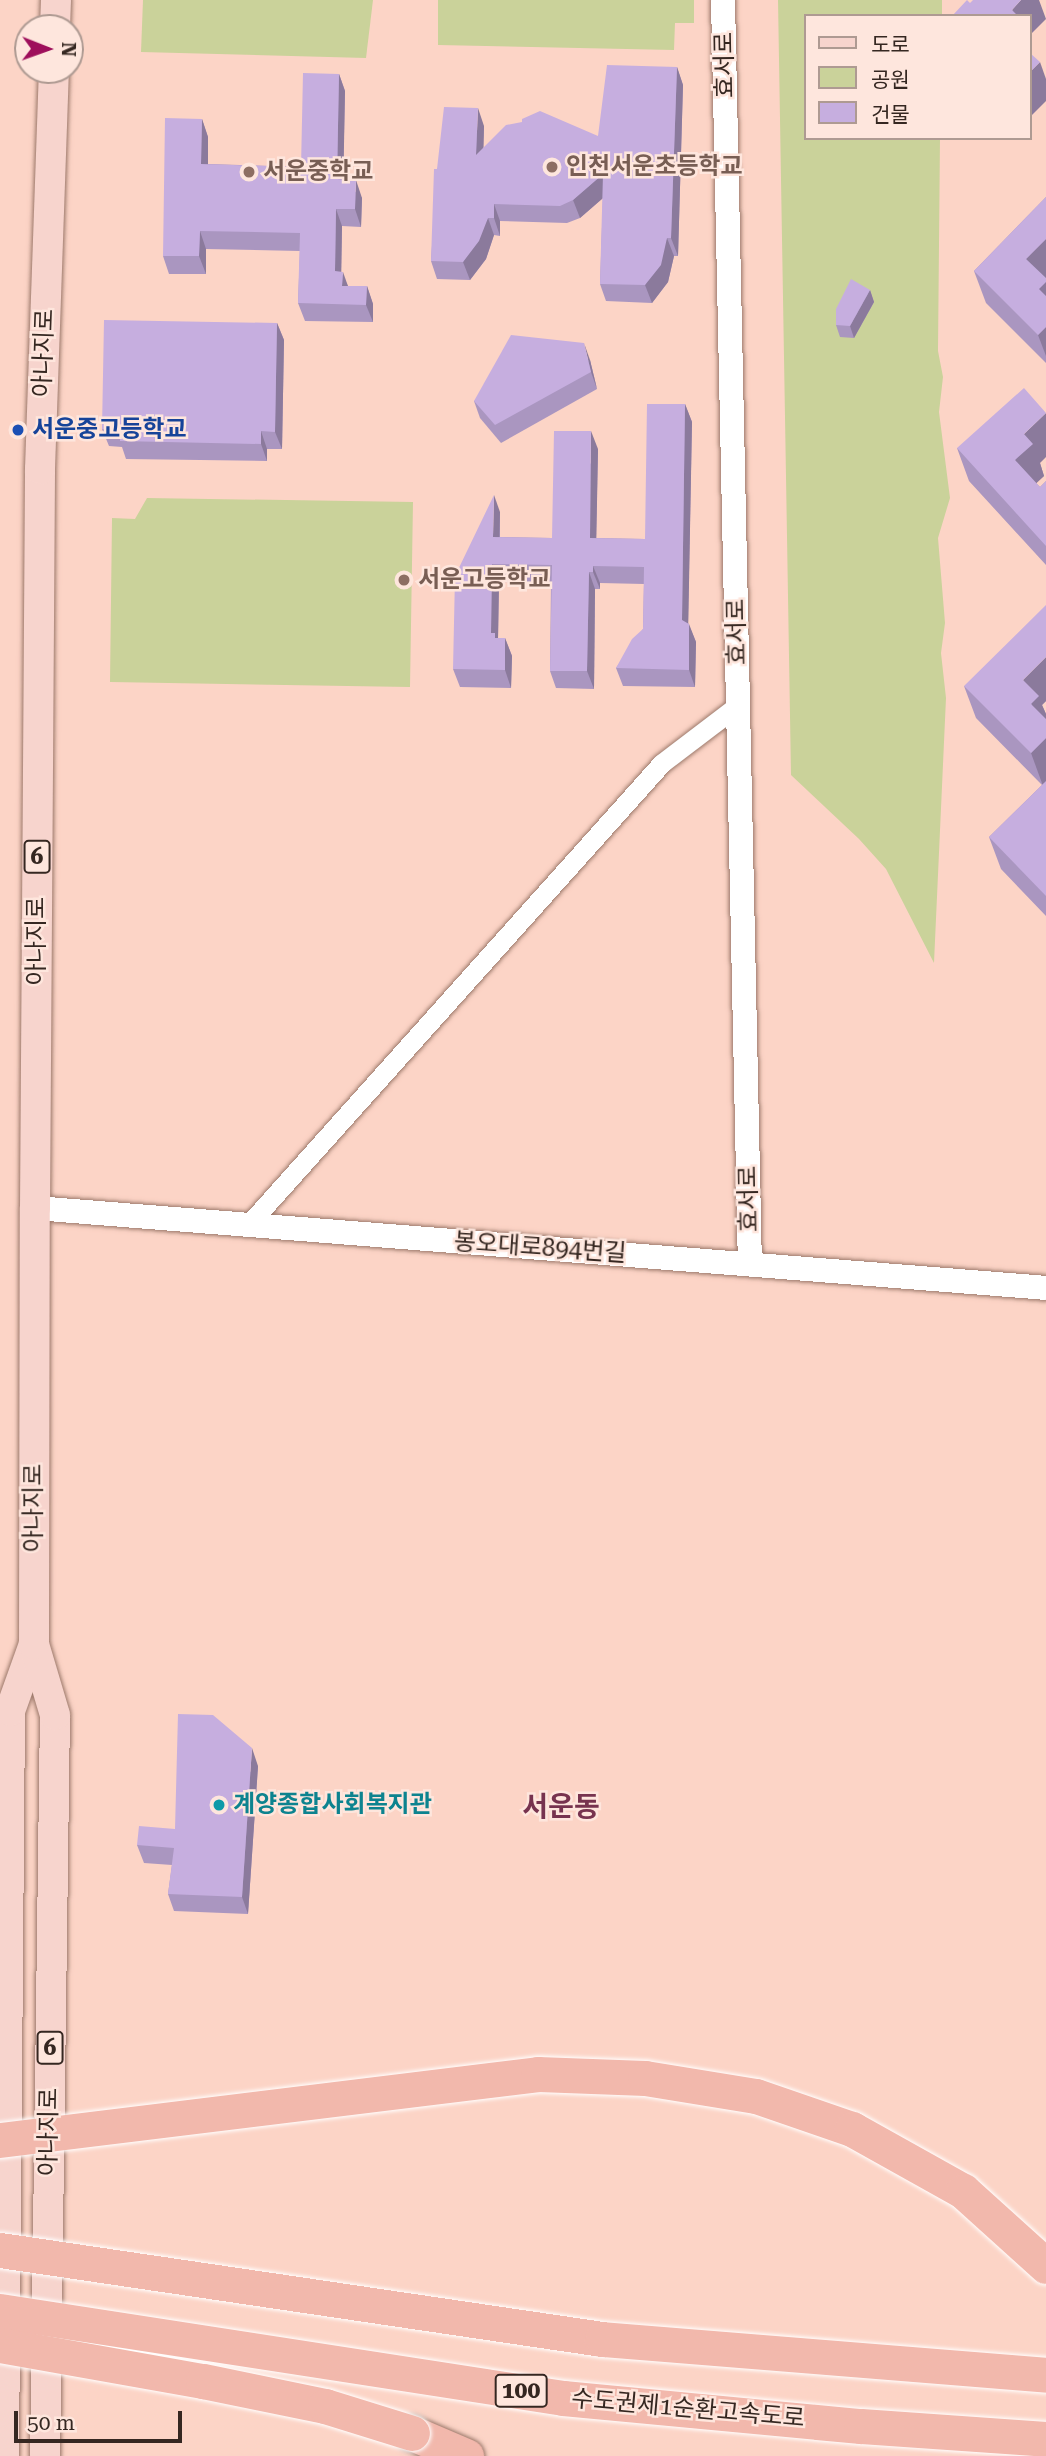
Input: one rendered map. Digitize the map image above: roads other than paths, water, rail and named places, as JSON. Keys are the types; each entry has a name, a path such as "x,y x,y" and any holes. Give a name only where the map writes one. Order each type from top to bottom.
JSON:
{"highway":[{"path":"0,2140 538,2074 645,2078 756,2096 852,2129 962,2191 1046,2266"},
{"path":"0,2250 602,2339 1046,2375"},
{"name":"수도권제1순환고속도로","path":"0,2311 563,2398 861,2426 1046,2439"},
{"path":"0,2345 325,2406 412,2433 466,2456"}],"main road":[{"name":"아나지로","path":"45,2456 55,1715 34,1644 35,1208 40,478 54,84"},
{"name":"아나지로","path":"4,2456 10,1711 34,1644"}],"street":[{"name":"효서로","path":"723,0 750,1264"},
{"path":"248,1225 662,763 738,705"},
{"name":"봉오대로894번길","path":"35,1208 1046,1288"}],"place":[{"name":"인천서운초등학교","path":"552,167"},
{"name":"서운중학교","path":"249,172"},
{"name":"서운중고등학교","path":"18,430"},
{"name":"서운고등학교","path":"404,580"},
{"name":"계양종합사회복지관","path":"219,1805"}],"district":[{"name":"서운동","path":"561,1807"}]}
